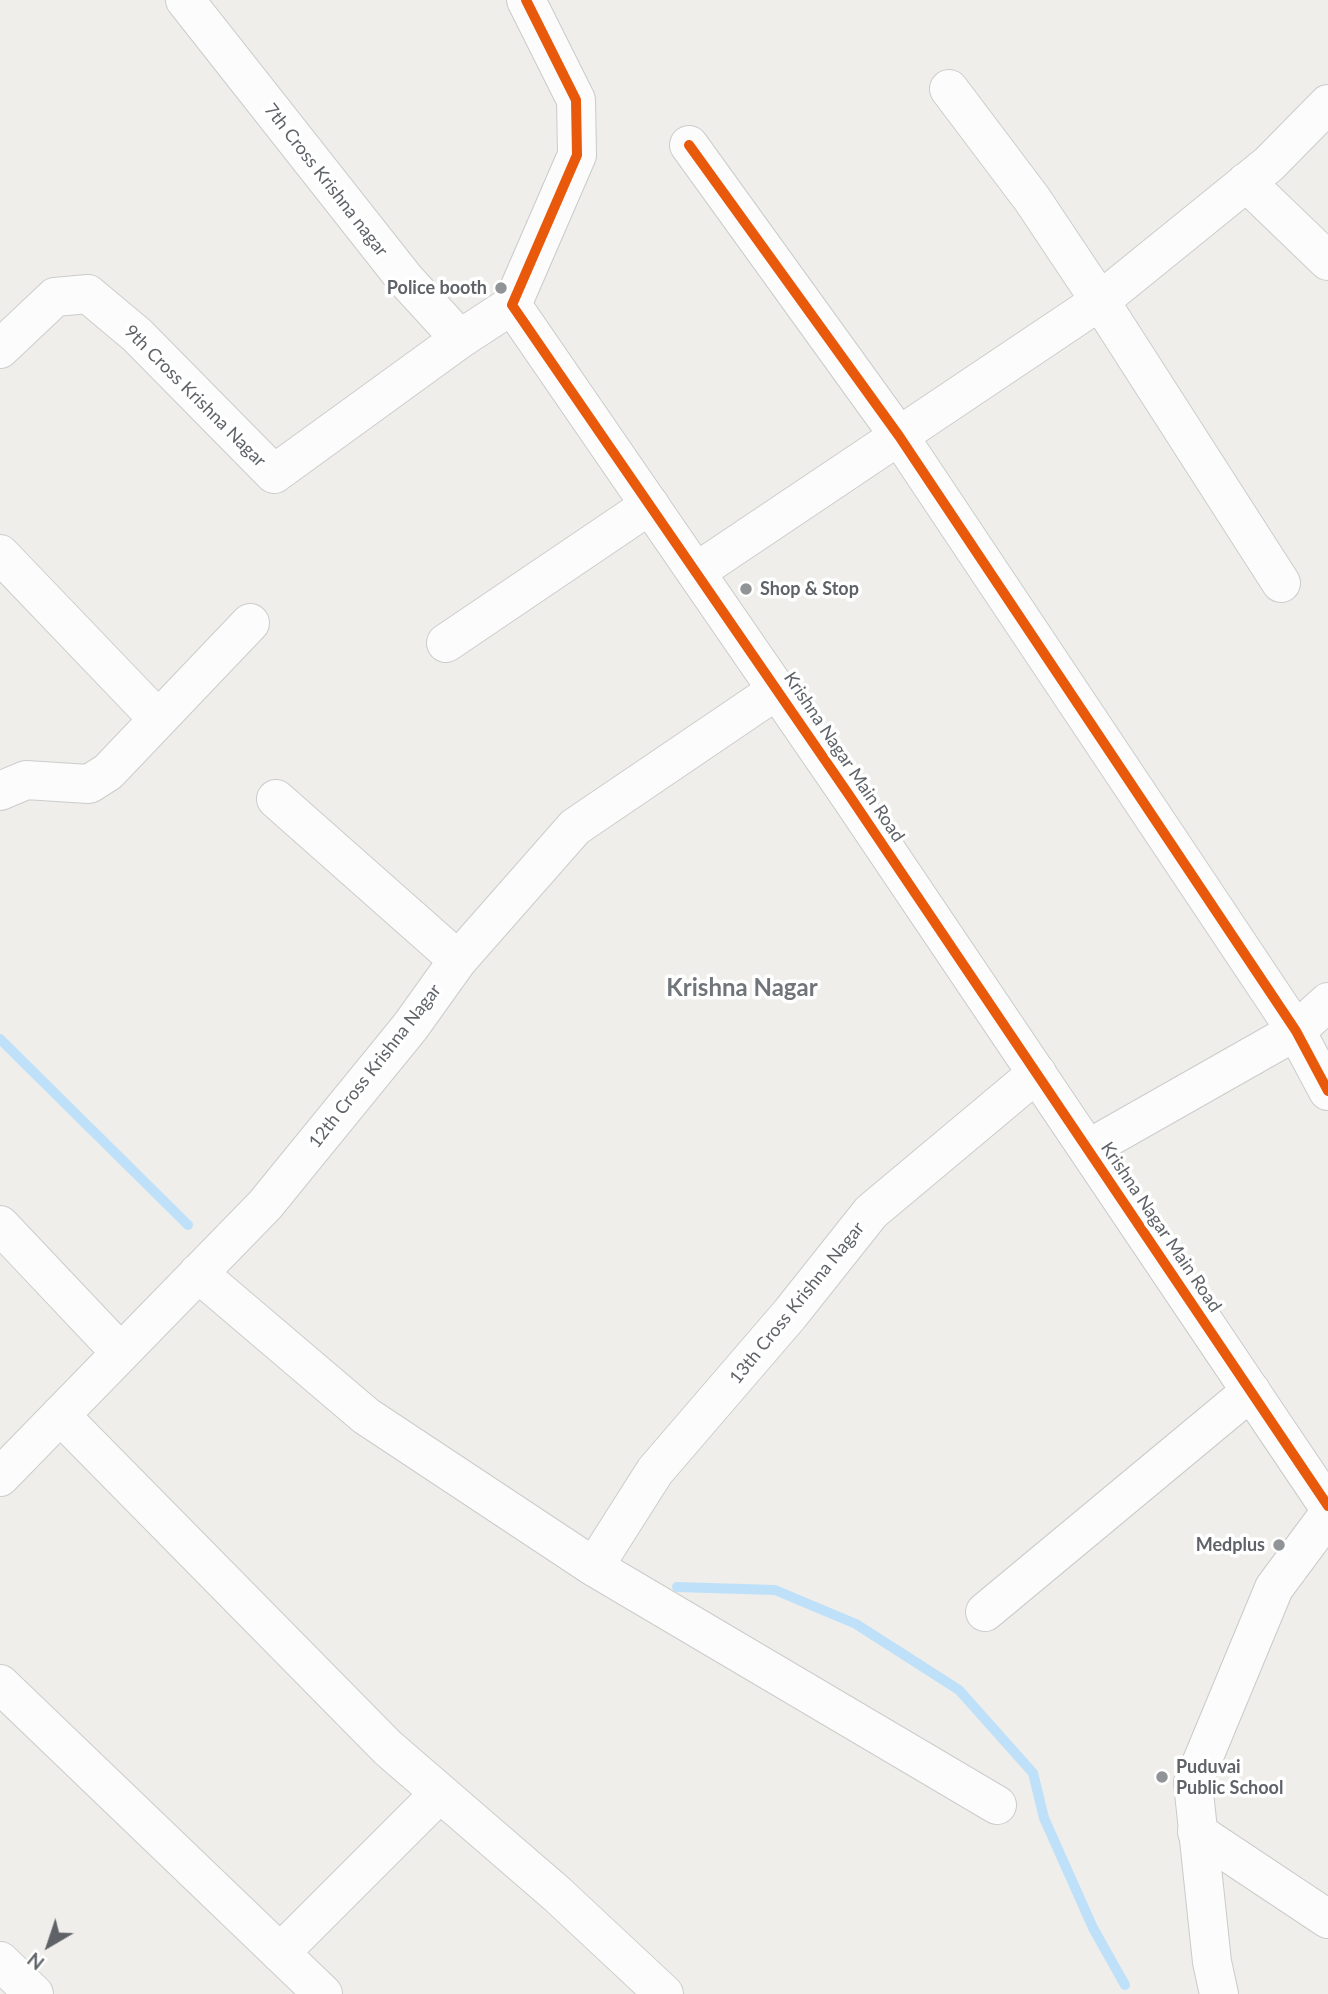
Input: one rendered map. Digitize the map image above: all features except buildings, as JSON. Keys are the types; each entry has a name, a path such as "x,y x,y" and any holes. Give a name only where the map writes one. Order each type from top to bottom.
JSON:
{"street":[{"name":"7th Cross Krishna nagar","path":"186,0 405,279 460,339"},
{"path":"460,339 512,305 577,155 576,100 526,0"},
{"path":"949,89 1032,199 1281,583"},
{"path":"696,572 1100,301 1269,164 1328,104"},
{"path":"689,145 899,436 1296,1031 1328,1091"},
{"path":"1246,182 1328,261"},
{"name":"9th Cross Krishna Nagar","path":"0,349 55,297 88,294 137,335 274,474 460,339"},
{"name":"Krishna Nagar Main Road","path":"512,305 778,690 1328,1506"},
{"path":"446,643 650,505"},
{"path":"0,554 158,719"},
{"path":"0,791 26,780 89,784 108,772 250,623"},
{"name":"12th Cross Krishna Nagar","path":"0,1476 265,1205 410,1027 458,960 575,827 778,690"},
{"path":"276,799 458,960"},
{"path":"1088,1149 1296,1031 1328,1002"},
{"name":"13th Cross Krishna Nagar","path":"594,1567 655,1471 790,1314 871,1212 1037,1073"},
{"path":"0,1225 121,1353"},
{"path":"198,1273 366,1416 594,1567 997,1805"},
{"path":"985,1612 1251,1391"},
{"path":"60,1415 388,1748 557,1894 664,1994"},
{"path":"1219,1994 1212,1962 1193,1783 1274,1588 1328,1515"},
{"path":"0,1684 323,1994"},
{"path":"280,1953 440,1793"},
{"path":"1197,1832 1328,1919"},
{"path":"0,1961 34,1994"}],"waterway":[{"path":"0,1039 188,1225"},
{"path":"677,1587 775,1590 856,1624 959,1690 1033,1773 1044,1818 1093,1928 1125,1985"}],"cycle path":[{"path":"526,0 576,100 577,155 512,305 849,795 1328,1506"},
{"path":"689,145 899,436 1296,1031 1328,1091"}],"place":[{"name":"Police booth","path":"501,288"},
{"name":"Shop & Stop","path":"746,589"},
{"name":"Medplus","path":"1279,1545"},
{"name":"Puduvai Public School","path":"1162,1777"}],"district":[{"name":"Krishna Nagar","path":"742,988"}]}
